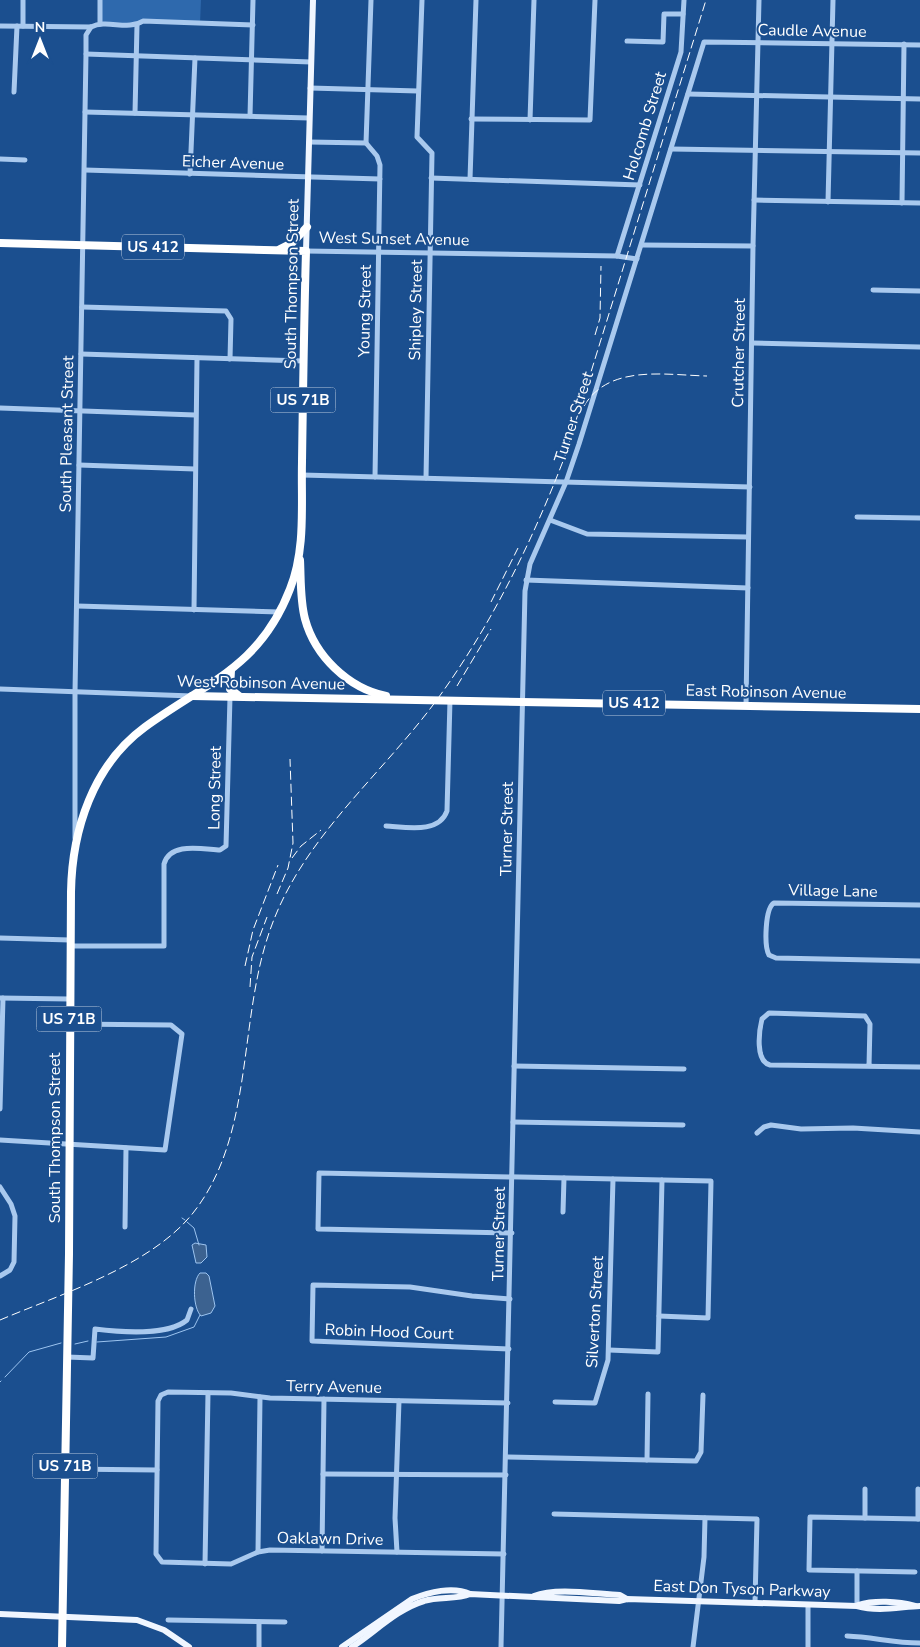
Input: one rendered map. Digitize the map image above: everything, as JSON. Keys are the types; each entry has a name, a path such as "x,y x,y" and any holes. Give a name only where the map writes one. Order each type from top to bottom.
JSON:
{"highway":[{"path":"278,250 292,243 306,227"},
{"name":"West Sunset Avenue","path":"0,243 306,251"},
{"name":"South Thompson Street","path":"62,1647 70,1145 69,1000 71,865 75,842 90,798 110,762 144,727 231,670 246,658 262,639 279,612 290,588 300,549 306,251"},
{"name":"US 412","path":"300,549 302,596 308,627 318,648 334,667 356,684 369,691 402,700"},
{"path":"290,588 302,596"},
{"path":"231,670 230,689 238,696 246,698"},
{"path":"356,684 356,699"},
{"name":"West Robinson Avenue","path":"192,696 522,701"},
{"name":"East Robinson Avenue","path":"522,701 920,710"}],"main road":[{"name":"South Thompson Street","path":"306,251 313,0"},
{"path":"342,1647 401,1605 418,1597 448,1591 463,1591 470,1594"},
{"path":"352,1647 415,1604 437,1598 463,1597 470,1594"},
{"name":"East Don Tyson Parkway","path":"470,1594 620,1601 627,1599 857,1606 866,1609 906,1609 918,1606"},
{"path":"0,1614 137,1620 164,1630 189,1647"}],"street":[{"path":"23,0 23,26"},
{"path":"100,0 100,24"},
{"path":"250,116 254,0"},
{"path":"309,142 366,143 371,0"},
{"name":"Shipley Street","path":"422,0 417,137 432,153 426,478"},
{"path":"470,180 476,0"},
{"path":"530,120 534,0"},
{"path":"471,119 590,120 595,0"},
{"name":"Holcomb Street","path":"617,256 681,52 684,0"},
{"name":"Crutcher Street","path":"746,706 759,0"},
{"path":"828,202 833,0"},
{"path":"627,41 662,42 664,14 684,14"},
{"path":"0,26 91,27 100,24 137,25 143,21 253,25"},
{"path":"135,113 137,25"},
{"path":"14,92 16,26"},
{"name":"South Pleasant Street","path":"75,842 76,606 86,35 91,27"},
{"name":"Caudle Avenue","path":"704,42 920,45"},
{"name":"Turner Street","path":"502,1647 526,580 530,564 566,482 642,245 704,42"},
{"path":"902,203 904,44"},
{"path":"86,54 311,62"},
{"path":"190,174 195,58"},
{"path":"310,88 418,91"},
{"path":"688,94 920,99"},
{"path":"86,112 309,118"},
{"name":"Young Street","path":"366,143 379,160 380,179 375,476"},
{"path":"671,149 920,154"},
{"path":"0,159 25,160"},
{"name":"Eicher Avenue","path":"84,170 380,179"},
{"path":"431,178 640,185"},
{"path":"754,200 920,204"},
{"path":"642,245 753,246"},
{"name":"West Sunset Avenue","path":"306,251 617,256 637,259"},
{"path":"872,290 920,291"},
{"path":"82,306 222,310 228,313 230,319 230,359"},
{"path":"752,343 920,347"},
{"path":"81,354 304,362"},
{"path":"194,610 197,358"},
{"path":"0,408 196,414"},
{"path":"79,465 195,469"},
{"path":"302,475 750,487"},
{"path":"857,517 920,518"},
{"path":"550,520 587,534 748,537"},
{"path":"526,580 748,588"},
{"path":"76,606 279,612"},
{"name":"West Robinson Avenue","path":"0,689 192,696"},
{"name":"Long Street","path":"70,943 164,946 164,864 166,857 175,850 220,850 226,846 230,697"},
{"path":"386,826 432,826 445,818 447,811 450,700"},
{"name":"Village Lane","path":"920,905 774,903 768,910 767,948 769,955 776,958 920,961"},
{"path":"0,938 70,943"},
{"path":"0,1109 1,998 69,1000"},
{"path":"869,1066 870,1024 868,1018 862,1014 769,1013 763,1016 760,1045 762,1061 770,1065 920,1067"},
{"path":"0,1140 165,1150 182,1034 171,1025 69,1024"},
{"path":"514,1066 684,1069"},
{"path":"514,1122 683,1125"},
{"path":"757,1133 764,1127 771,1125 801,1129 853,1128 920,1132"},
{"path":"125,1227 126,1148"},
{"path":"512,1233 318,1229 319,1174 711,1181 708,1318 659,1316"},
{"path":"563,1212 564,1178"},
{"name":"Silverton Street","path":"555,1402 595,1403 607,1368 613,1179"},
{"path":"609,1350 658,1352 662,1180"},
{"path":"0,1188 11,1204 15,1216 14,1262 10,1270 0,1276"},
{"name":"Robin Hood Court","path":"509,1349 312,1341 313,1285 410,1287 472,1296 510,1299"},
{"path":"67,1357 93,1358 95,1329 150,1331 173,1327 188,1320 191,1309"},
{"name":"Terry Avenue","path":"157,1470 158,1401 161,1395 168,1392 260,1397 508,1403"},
{"path":"205,1564 208,1393"},
{"path":"647,1460 648,1394"},
{"path":"507,1458 692,1461 699,1459 701,1452 703,1395"},
{"path":"258,1552 260,1397"},
{"path":"322,1551 324,1399"},
{"path":"397,1552 395,1518 399,1401"},
{"path":"65,1469 157,1470"},
{"name":"Oaklawn Drive","path":"157,1470 156,1554 158,1561 165,1563 231,1564 258,1552 270,1550 504,1554"},
{"path":"323,1474 506,1476"},
{"path":"865,1489 865,1518"},
{"path":"915,1572 809,1570 810,1517 919,1519 918,1489"},
{"path":"554,1514 756,1519 755,1603"},
{"path":"693,1647 704,1557 705,1518"},
{"path":"857,1571 857,1606"},
{"path":"808,1605 808,1647"},
{"path":"168,1620 285,1622"},
{"path":"259,1622 259,1647"},
{"path":"848,1636 872,1637 894,1643 920,1643"}],"shaded area":[{"path":"100,0 201,0 200,24 143,21 137,25 100,24"},
{"path":"195,1243 206,1245 207,1257 201,1263 196,1263 192,1245"},
{"path":"200,1273 206,1273 209,1276 215,1306 211,1313 201,1316 196,1307 194,1294 197,1277"}],"waterway":[{"path":"187,1222 194,1228 199,1245"},
{"path":"97,1342 166,1337 194,1327 200,1315"},
{"path":"75,1344 88,1341"},
{"path":"5,1377 29,1352 61,1343"}],"railway":[{"path":"0,1320 104,1277 154,1248 175,1232 193,1213 213,1183 226,1150 236,1115 259,968 269,933 283,899 300,868 320,839 414,729 456,672 509,583 539,520 565,456 706,0"},
{"path":"595,335 600,318 601,266"},
{"path":"584,406 595,393 608,383 623,378 656,374 707,376"},
{"path":"491,602 518,548"},
{"path":"457,686 491,629"},
{"path":"277,894 288,868 293,843 290,759"},
{"path":"292,858 301,846 321,830"},
{"path":"245,966 253,930 278,865"},
{"path":"250,987 252,957 267,917"}]}
